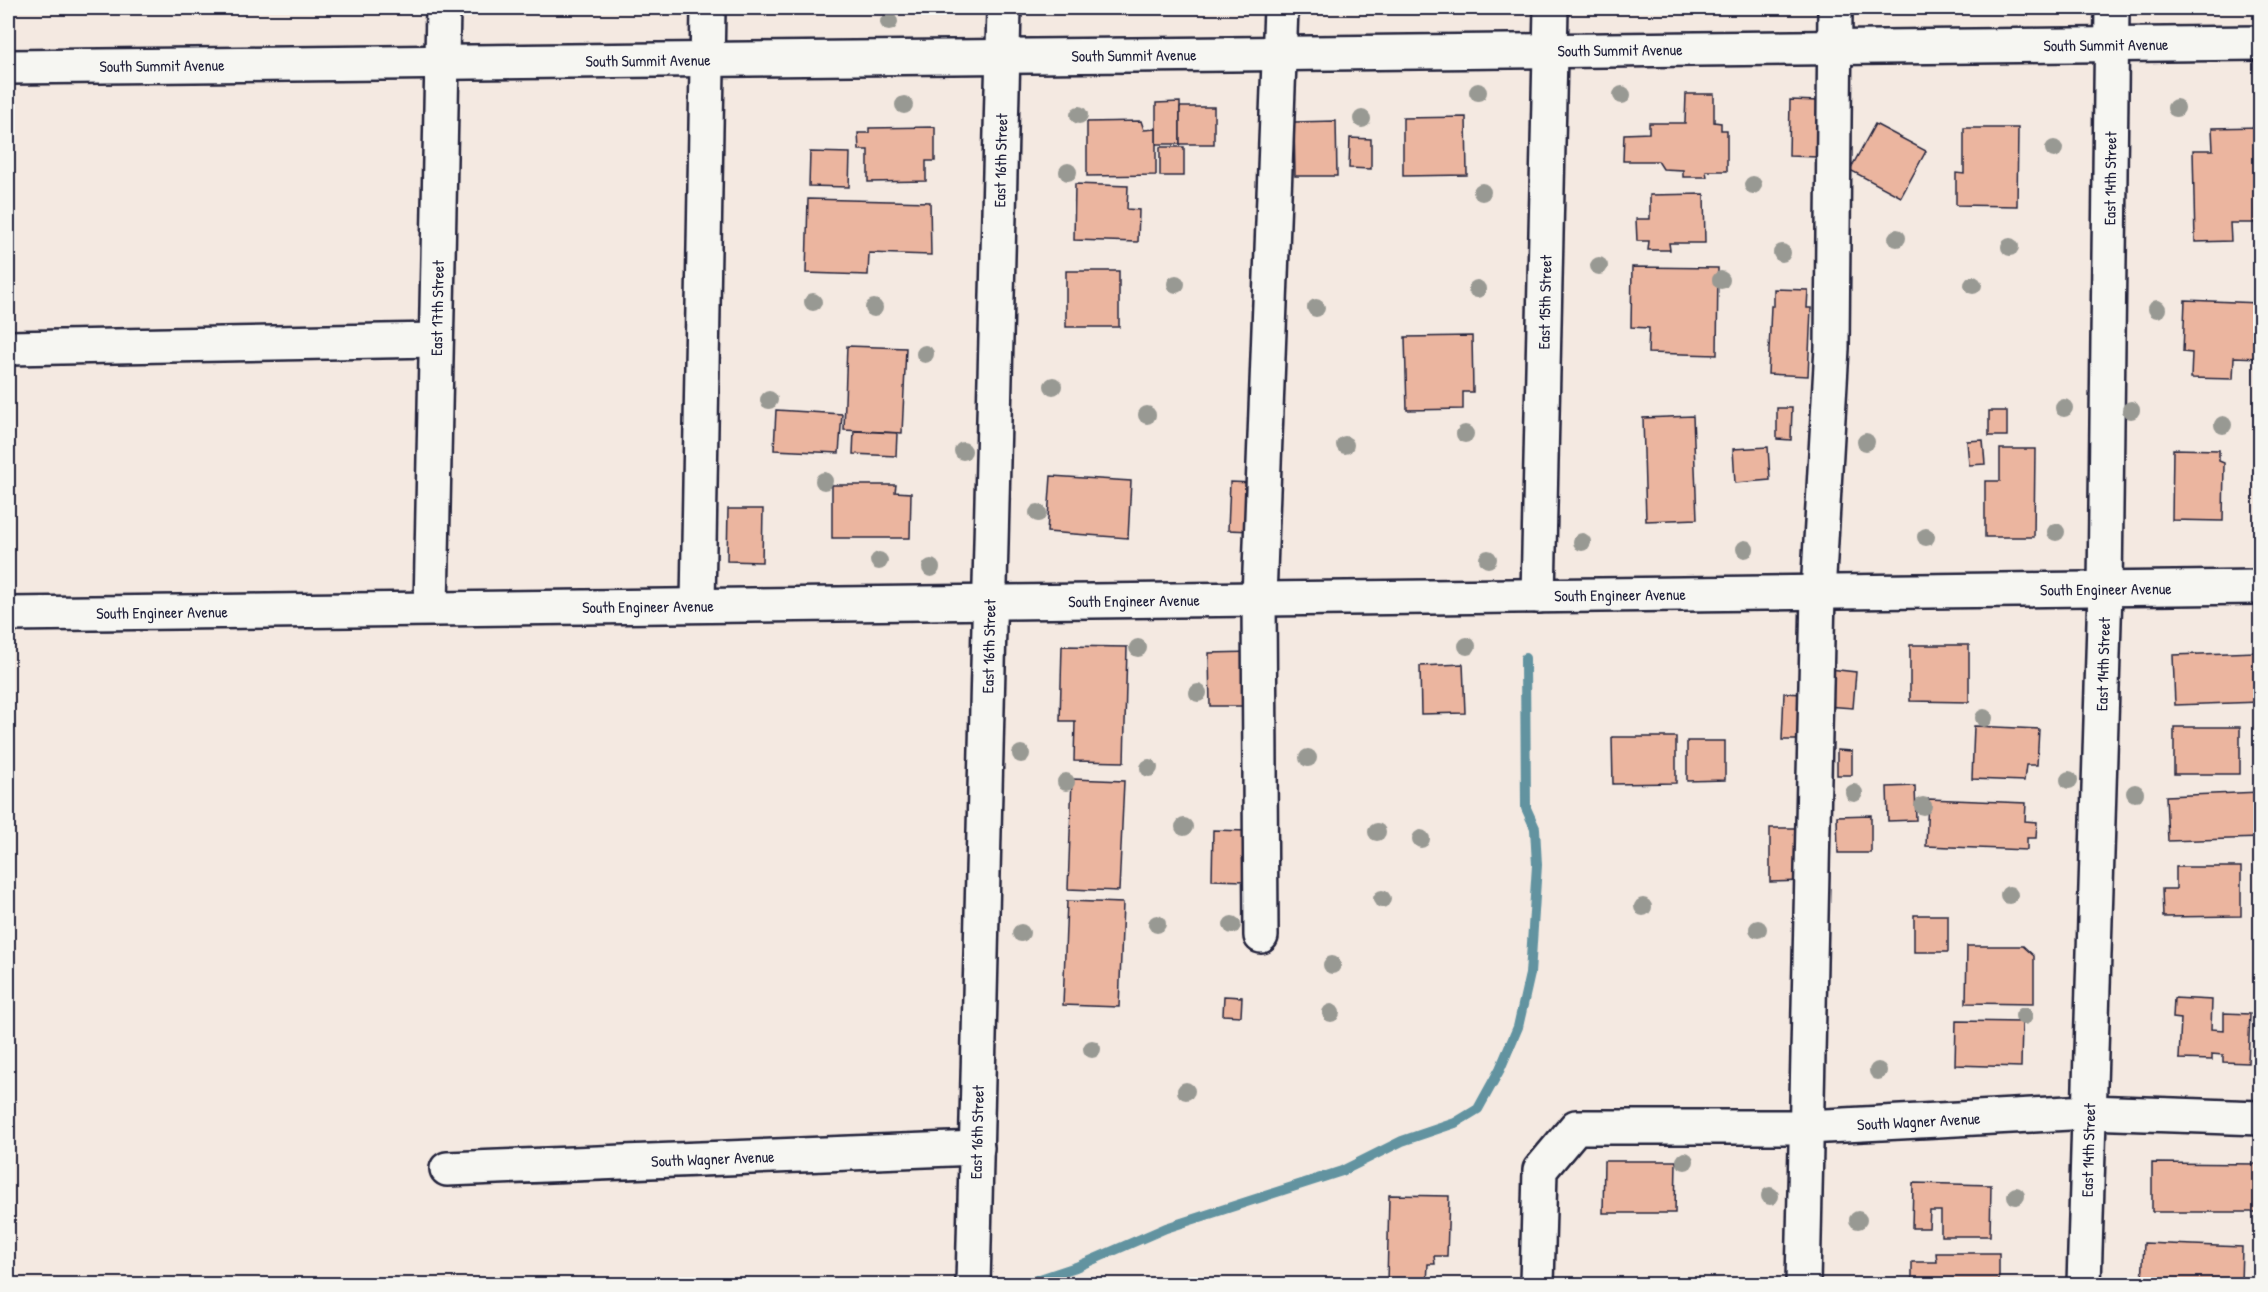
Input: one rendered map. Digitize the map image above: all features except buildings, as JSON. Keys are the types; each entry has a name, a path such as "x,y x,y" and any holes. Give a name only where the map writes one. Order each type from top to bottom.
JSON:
{"street":[{"name":"East 17th Street","path":"431,608 443,8"},
{"path":"698,605 708,8"},
{"name":"East 16th Street","path":"973,1284 1004,8"},
{"path":"1261,936 1259,598 1281,8"},
{"name":"East 15th Street","path":"1538,596 1551,8"},
{"path":"1803,1284 1818,593 1832,348 1835,8"},
{"name":"East 14th Street","path":"2084,1284 2105,589 2112,8"},
{"name":"South Summit Avenue","path":"8,68 2260,43"},
{"path":"8,348 436,340"},
{"name":"South Engineer Avenue","path":"8,614 2260,587"},
{"name":"South Wagner Avenue","path":"1537,1284 1540,1170 1576,1127 1807,1127 2088,1112 2260,1118"},
{"name":"South Wagner Avenue","path":"447,1169 977,1148"}],"waterway":[{"path":"1025,1284 1076,1267 1166,1228 1342,1171 1402,1141 1455,1123 1478,1109 1500,1069 1518,1027 1530,974 1537,865 1535,828 1526,808 1525,658"}]}
